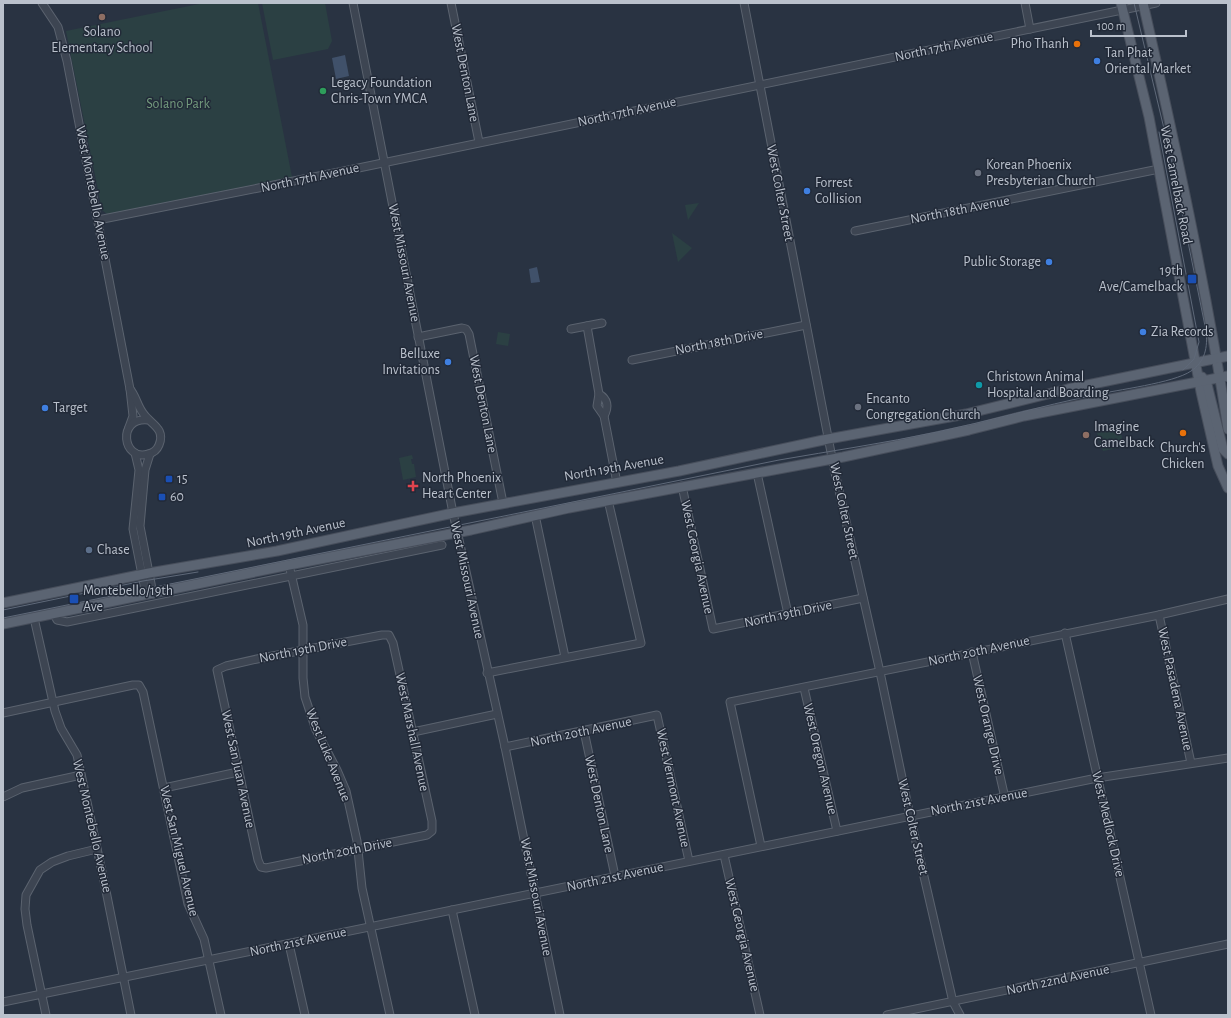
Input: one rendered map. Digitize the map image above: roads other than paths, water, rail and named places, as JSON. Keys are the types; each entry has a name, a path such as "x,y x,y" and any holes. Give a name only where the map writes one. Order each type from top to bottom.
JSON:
{"main road":[{"name":"West Camelback Road","path":"1144,4 1192,224 1217,357 1224,374 1228,429"},
{"name":"West Camelback Road","path":"1122,6 1149,117 1196,367 1202,381 1201,392 1218,466 1228,488"},
{"name":"North 19th Avenue","path":"3,603 145,574 277,551 452,513 617,483 828,439 966,414 1068,389 1183,366 1196,367 1217,357 1228,356"},
{"name":"North 19th Avenue","path":"3,624 289,565 457,533 608,500 756,473 964,431 1024,416 1202,381 1224,374"},
{"path":"1202,381 1223,450 1228,454"}],"street":[{"name":"West Montebello Avenue","path":"42,3 58,27 62,38 130,389 133,416 129,427"},
{"name":"West Missouri Avenue","path":"354,3 386,162 452,513 505,748 560,1015"},
{"name":"West Denton Lane","path":"451,3 479,142"},
{"name":"West Colter Street","path":"744,3 832,458 880,672 910,816 953,1002 960,1015"},
{"path":"1025,3 1030,29"},
{"name":"North 17th Avenue","path":"98,220 1030,29 1122,6 1156,3"},
{"name":"North 18th Avenue","path":"855,231 1158,169"},
{"path":"571,330 602,323"},
{"name":"North 18th Drive","path":"632,360 806,325"},
{"path":"587,326 599,394 604,396 607,402 604,416 617,483"},
{"name":"West Denton Lane","path":"418,337 462,328 466,329 469,334 503,503"},
{"name":"West Montebello Avenue","path":"130,389 148,420 152,422 159,430 161,441 158,448 150,454"},
{"path":"145,574 140,526 145,470 150,454 145,455 135,453 130,449 126,441 129,427 137,421 148,420"},
{"path":"135,453 138,470 134,529 149,595"},
{"path":"756,473 788,614"},
{"name":"West Georgia Avenue","path":"682,486 713,629"},
{"path":"487,673 641,643 608,500"},
{"path":"535,515 565,658"},
{"path":"54,614 57,620 67,622 442,545"},
{"name":"West Luke Avenue","path":"289,565 303,626 303,678 308,710 346,791 358,850 361,878 390,1015"},
{"name":"North 19th Drive","path":"713,629 863,598"},
{"name":"North 20th Avenue","path":"760,846 730,702 1159,615 1228,599"},
{"name":"West Pasadena Avenue","path":"1159,615 1191,763"},
{"name":"West Montebello Avenue","path":"34,618 53,702 61,728 76,755 81,775 122,978 131,1015"},
{"name":"West Medlock Drive","path":"1065,633 1151,1015"},
{"name":"North 19th Drive","path":"217,670 226,666 304,650 382,635 389,635"},
{"name":"West Marshall Avenue","path":"389,635 393,643 413,732 432,821 432,831"},
{"name":"West Orange Drive","path":"972,652 1005,798"},
{"name":"West San Juan Avenue","path":"217,670 238,772 258,860 261,867"},
{"name":"West San Miguel Avenue","path":"53,702 133,685 139,685 143,692 188,904 204,939 221,1015"},
{"name":"West Oregon Avenue","path":"804,688 837,831"},
{"path":"3,713 53,702"},
{"path":"413,732 497,714"},
{"name":"North 20th Avenue","path":"505,748 657,716"},
{"name":"West Vermont Avenue","path":"657,716 689,861"},
{"name":"West Denton Lane","path":"584,732 615,876"},
{"name":"North 21st Avenue","path":"3,1002 1097,778 1228,758"},
{"path":"164,788 238,772"},
{"path":"3,797 22,788 81,775"},
{"name":"North 20th Drive","path":"261,867 266,868 427,836 432,831"},
{"path":"46,1015 27,926 25,909 26,896 40,870 52,862 68,856 97,849"},
{"name":"West Georgia Avenue","path":"724,855 760,1015"},
{"path":"452,910 475,1015"},
{"path":"289,944 305,1015"},
{"name":"North 22nd Avenue","path":"887,1015 1228,944"}],"water":[{"path":"345,55 349,76 336,79 332,58"},
{"path":"537,267 540,282 531,283 529,269"}],"tram line":[{"path":"3,618 779,460 937,432 1074,399 1159,383 1191,371 1200,363 1204,354 1206,348 1206,331 1171,158 1134,3"},
{"path":"1159,132 1199,342 1194,359 1183,370"},
{"path":"3,610 143,581 198,572"}],"place":[{"name":"Solano Elementary School","path":"102,17"},
{"name":"Pho Thanh","path":"1077,44"},
{"name":"Tan Phat Oriental Market","path":"1097,61"},
{"name":"Legacy Foundation Chris-Town YMCA","path":"323,91"},
{"name":"Korean Phoenix Presbyterian Church","path":"978,173"},
{"name":"Forrest Collision","path":"807,191"},
{"name":"Public Storage","path":"1049,262"},
{"name":"19th Ave/Camelback","path":"1192,279"},
{"name":"Zia Records","path":"1143,332"},
{"name":"Belluxe Invitations","path":"448,362"},
{"name":"Christown Animal Hospital and Boarding","path":"979,385"},
{"name":"Encanto Congregation Church","path":"858,407"},
{"name":"Target","path":"45,408"},
{"name":"Church's Chicken","path":"1183,433"},
{"name":"Imagine Camelback","path":"1086,435"},
{"name":"15","path":"169,479"},
{"name":"North Phoenix Heart Center","path":"413,486"},
{"name":"60","path":"162,497"},
{"name":"Chase","path":"89,550"},
{"name":"Montebello/19th Ave","path":"74,599"}],"park label":[{"name":"Solano Park","path":"178,104"}]}
